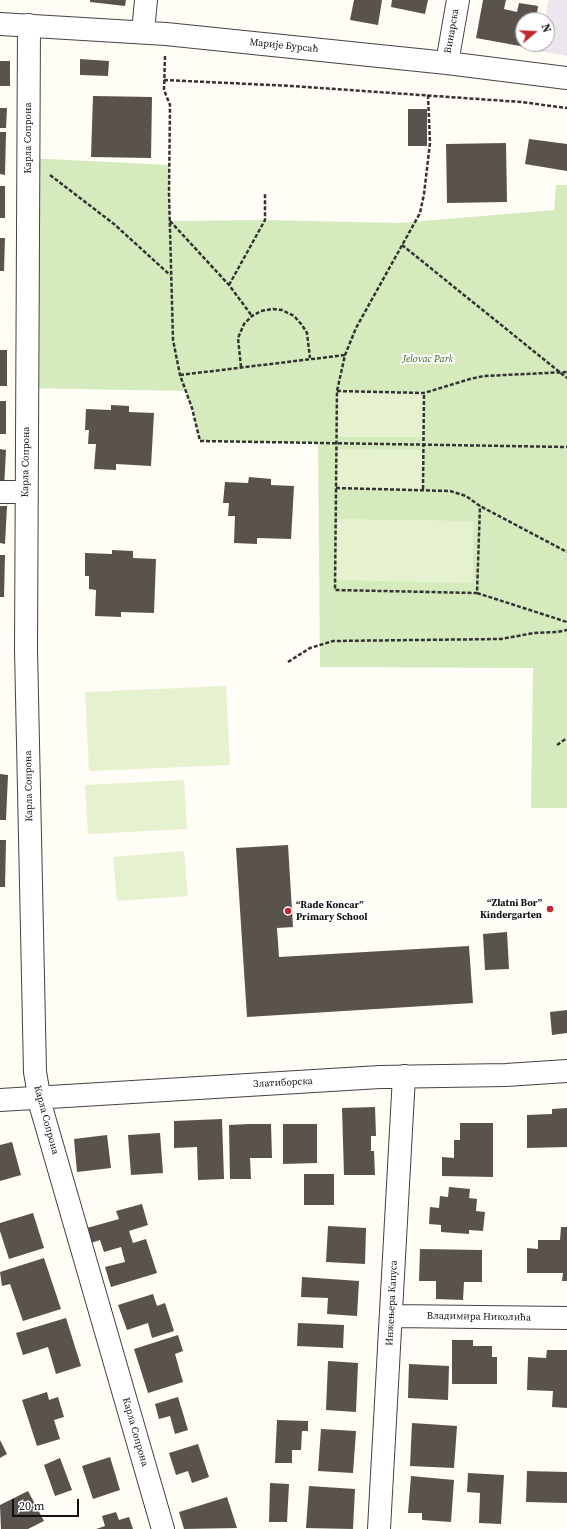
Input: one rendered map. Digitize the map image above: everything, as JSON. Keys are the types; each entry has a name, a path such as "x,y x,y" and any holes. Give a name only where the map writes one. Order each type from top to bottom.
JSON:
{"street":[{"path":"143,32 146,0"},
{"name":"Винарска","path":"447,63 458,0"},
{"name":"Марије Бурсаћ","path":"0,24 166,34 447,63 567,78"},
{"name":"Карла Сопрона","path":"29,25 25,492 26,649 35,1072 39,1098 163,1529"},
{"path":"0,492 25,492"},
{"name":"Златиборска","path":"0,1100 404,1076 506,1075 567,1071"},
{"name":"Инжењера Капуса","path":"379,1529 392,1316 404,1076"},
{"name":"Владимира Николића","path":"392,1316 567,1318"}],"path":[{"path":"166,34 164,90 170,105 169,221 173,340 180,375 192,408 200,442 567,447"},
{"path":"164,80 521,102 567,108"},
{"path":"428,96 430,144 424,194 420,213 356,328 345,355 337,391 335,590 477,593 567,622"},
{"path":"28,158 114,224 171,275"},
{"path":"229,286 265,220 265,193"},
{"path":"169,221 229,286 252,316"},
{"path":"402,245 567,378"},
{"path":"241,367 238,338 244,324 252,316 261,311 273,309 282,310 294,316 307,333 310,358"},
{"path":"180,375 310,358 345,355"},
{"path":"337,391 424,393 484,376 567,372"},
{"path":"423,489 424,393"},
{"path":"336,488 423,489 450,491 466,496 480,506 567,552"},
{"path":"477,593 480,506"},
{"path":"288,662 310,648 333,641 501,639 534,633 567,630"},
{"path":"557,745 567,738"}],"shaded area":[{"path":"548,0 567,0 567,56 545,52 555,52 555,12 546,12"}],"green space":[{"name":"Jelovac Park","path":"28,158 169,165 170,221 265,220 399,223 554,210 556,185 567,185 567,808 531,808 533,668 320,667 318,443 200,441 192,408 185,391 26,388"},
{"path":"337,391 424,393 424,437 337,437"},
{"path":"337,449 424,450 423,489 337,488"},
{"path":"336,519 473,521 473,583 335,580"},
{"path":"226,686 230,765 89,771 85,692"},
{"path":"184,780 187,829 88,834 85,785"},
{"path":"184,851 188,896 117,901 113,857"}],"building":[{"path":"90,0 126,0 125,6 90,2"},
{"path":"354,0 382,0 378,25 350,20"},
{"path":"392,0 428,0 425,14 391,7"},
{"path":"483,0 506,0 504,9 517,12 515,12 515,45 476,38"},
{"path":"519,3 538,6 537,12 517,12"},
{"path":"80,59 109,61 108,76 80,75"},
{"path":"0,61 10,61 10,86 0,86"},
{"path":"93,96 152,97 151,158 91,157"},
{"path":"0,108 7,108 6,128 0,128"},
{"path":"408,109 427,109 427,146 408,146"},
{"path":"0,132 6,132 5,175 0,174"},
{"path":"529,139 567,144 567,171 525,164"},
{"path":"506,143 507,202 447,203 446,144"},
{"path":"0,186 5,186 5,218 0,218"},
{"path":"0,238 5,238 4,271 0,271"},
{"path":"0,350 7,350 7,386 0,386"},
{"path":"0,401 6,401 6,434 0,434"},
{"path":"111,405 129,406 129,412 154,413 151,466 116,464 116,470 94,469 96,444 88,444 89,430 85,430 86,409 111,410"},
{"path":"0,449 6,450 4,489 0,489"},
{"path":"249,477 271,479 271,485 294,486 291,539 257,538 257,544 234,543 235,516 228,516 229,503 223,503 225,482 248,483"},
{"path":"0,506 7,506 5,544 0,543"},
{"path":"112,550 133,551 133,558 156,559 154,613 121,612 121,617 95,616 96,590 89,589 89,576 85,576 85,553 112,554"},
{"path":"0,555 5,555 4,597 0,597"},
{"path":"0,774 8,775 6,820 0,820"},
{"path":"0,840 6,840 5,887 0,887"},
{"path":"288,845 293,927 277,928 279,957 469,946 473,1003 247,1017 236,848"},
{"path":"507,932 509,969 485,970 483,934"},
{"path":"567,1010 567,1033 552,1035 550,1012"},
{"path":"375,1107 376,1136 371,1136 371,1151 374,1151 375,1175 344,1175 342,1108"},
{"path":"567,1108 567,1147 527,1148 527,1115 552,1114 552,1109"},
{"path":"222,1119 224,1179 198,1180 197,1147 174,1148 174,1121"},
{"path":"460,1123 493,1123 493,1177 442,1176 442,1157 454,1158 454,1140 460,1140"},
{"path":"271,1124 272,1158 250,1158 251,1179 230,1179 229,1125"},
{"path":"283,1124 317,1124 317,1163 283,1164"},
{"path":"160,1133 163,1173 131,1175 128,1135"},
{"path":"107,1135 111,1168 77,1172 74,1139"},
{"path":"12,1142 21,1175 0,1181 0,1145"},
{"path":"304,1174 334,1174 334,1205 304,1205"},
{"path":"449,1187 470,1189 469,1198 477,1199 476,1211 485,1212 483,1231 469,1230 469,1234 441,1232 441,1225 429,1224 430,1207 439,1208 440,1196 448,1197"},
{"path":"142,1204 148,1225 129,1231 133,1243 146,1239 157,1273 111,1287 105,1267 125,1262 121,1247 104,1252 100,1240 91,1243 87,1228 119,1219 116,1211"},
{"path":"33,1213 44,1248 9,1259 0,1231 0,1223"},
{"path":"328,1226 366,1228 365,1264 326,1262"},
{"path":"561,1227 567,1227 567,1281 562,1281 563,1273 527,1273 527,1248 538,1249 538,1240 560,1240"},
{"path":"420,1249 482,1250 482,1282 464,1282 463,1300 436,1299 436,1281 419,1281"},
{"path":"44,1258 61,1309 23,1321 10,1284 2,1286 0,1272"},
{"path":"302,1277 359,1281 357,1316 327,1314 328,1298 301,1297"},
{"path":"153,1294 157,1306 165,1303 174,1331 152,1338 148,1323 127,1330 118,1305"},
{"path":"66,1318 81,1366 56,1374 48,1347 23,1355 16,1333"},
{"path":"298,1323 344,1325 343,1348 297,1346"},
{"path":"178,1335 183,1351 175,1354 183,1382 148,1393 134,1349"},
{"path":"452,1340 473,1340 473,1346 492,1346 492,1357 497,1357 497,1384 452,1384"},
{"path":"547,1350 567,1350 567,1408 552,1407 553,1391 527,1390 528,1357 546,1358"},
{"path":"328,1361 358,1363 356,1412 326,1410"},
{"path":"409,1364 449,1366 448,1400 408,1398"},
{"path":"47,1392 49,1400 58,1397 64,1417 54,1420 60,1439 37,1446 22,1400"},
{"path":"178,1397 188,1430 175,1434 170,1416 159,1419 155,1404"},
{"path":"277,1420 308,1421 308,1431 302,1431 301,1450 292,1450 292,1463 275,1463"},
{"path":"412,1423 457,1426 454,1468 410,1466"},
{"path":"321,1429 356,1431 353,1473 318,1471"},
{"path":"0,1440 7,1454 0,1458"},
{"path":"198,1444 209,1477 192,1483 188,1471 176,1475 169,1453"},
{"path":"110,1457 120,1490 93,1499 82,1466"},
{"path":"60,1458 72,1490 55,1496 44,1465"},
{"path":"527,1471 567,1472 567,1503 526,1502"},
{"path":"468,1473 504,1475 501,1524 479,1523 480,1493 467,1492"},
{"path":"411,1476 454,1480 451,1522 422,1520 422,1513 408,1513"},
{"path":"270,1483 289,1484 287,1522 269,1522"},
{"path":"309,1486 355,1489 353,1529 306,1528"},
{"path":"28,1491 44,1521 28,1529 1,1529 0,1505"},
{"path":"227,1497 237,1528 184,1529 179,1512"},
{"path":"116,1512 119,1520 129,1517 133,1529 96,1529 105,1526 102,1516"}],"place":[{"name":"“Zlatni Bor” Kindergarten","path":"550,909"},
{"name":"“Rade Koncar” Primary School","path":"288,911"}]}
